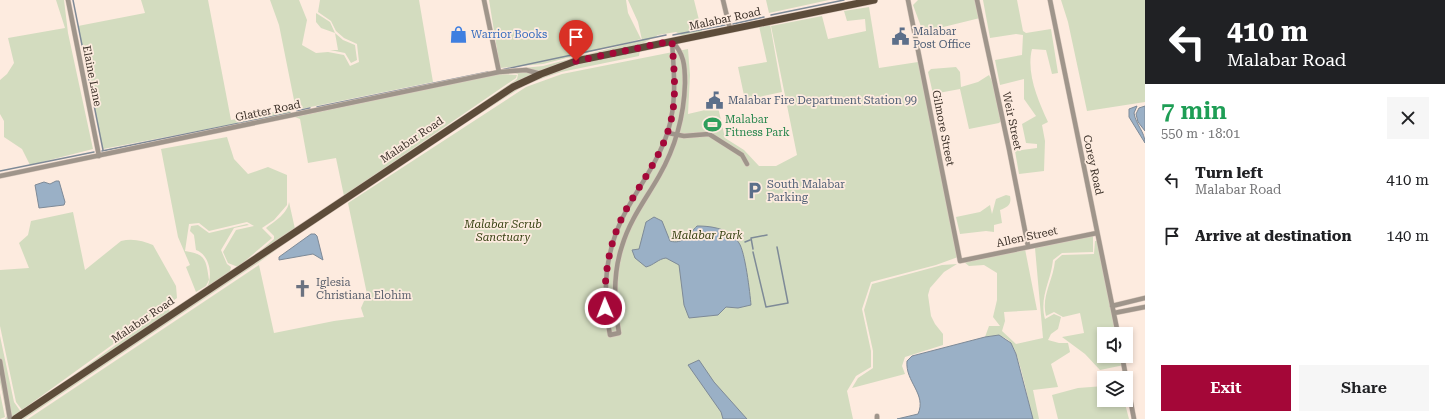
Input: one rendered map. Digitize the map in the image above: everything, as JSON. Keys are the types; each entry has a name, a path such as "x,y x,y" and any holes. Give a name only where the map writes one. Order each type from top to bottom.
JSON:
{"main road":[{"name":"Malabar Road","path":"16,419 501,94 541,74 576,61 874,0"}],"street":[{"name":"Elaine Lane","path":"68,0 99,156"},
{"path":"484,0 499,72"},
{"path":"723,0 730,29"},
{"name":"Gilmore Street","path":"908,0 960,260"},
{"name":"Weir Street","path":"977,0 1010,149 1028,246"},
{"name":"Corey Road","path":"1050,0 1117,327"},
{"path":"672,41 682,51 685,76 684,105 670,155 629,225 621,247 615,288 615,303 619,333 610,335 605,308 605,288 613,243 620,222 644,182 668,133 672,118 675,88 672,41"},
{"name":"Glatter Road","path":"0,176 499,72 526,70 541,74"},
{"path":"668,133 684,136 709,134 742,155 747,164"},
{"path":"644,182 653,186"},
{"name":"Allen Street","path":"960,260 1097,232"},
{"path":"613,243 621,247"},
{"path":"1112,306 1144,299 1145,307 1114,314"},
{"path":"0,361 10,419"},
{"path":"1123,363 1134,419"}],"green space":[{"path":"56,0 64,0 68,33 93,149 30,165 22,149 4,137 4,121 0,114 0,80 7,74 14,63 8,38 65,28"},
{"path":"141,0 208,0 231,120 290,109 291,113 103,149 78,26 145,13"},
{"path":"270,0 299,0 307,20 302,45 316,53 328,52 344,55 350,66 359,62 357,44 344,38 336,31 331,21 318,12 320,0 419,0 433,82 296,110 279,25"},
{"path":"489,0 626,0 628,13 641,39 543,64 500,68"},
{"path":"628,0 694,0 702,32 683,36 676,32 658,35 640,45 576,59 472,110 517,79 518,74 502,70 543,66 642,40 638,22"},
{"path":"766,0 829,0 769,13"},
{"path":"918,0 975,0 980,18 923,32 913,5"},
{"path":"983,0 1017,0 1023,31 1026,33 1051,29 1058,73 1052,74 1046,50 1032,49 1031,58 1034,86 1040,105 1048,122 1042,125 1045,141 1044,171 1019,174 1015,151 1037,148 1037,144 1026,143 1022,124 1036,116 1024,99 1024,79 1000,85 995,60 1022,55 1023,35 1016,34 990,38"},
{"path":"1061,0 1145,0 1145,102 1087,111 1068,22"},
{"name":"Malabar Scrub Sanctuary","path":"869,7 879,68 918,62 958,257 936,265 871,282 862,309 871,351 871,367 856,376 847,391 853,419 28,419 259,265 274,333 334,321 364,317 361,308 367,294 348,203 526,87 562,74 688,49 690,75 688,114 718,107 725,138 744,150 759,166 776,166 797,155 771,26 822,16 828,39 866,31 865,19 847,21 844,11"},
{"path":"316,13 330,22 335,33 321,28 316,22"},
{"path":"770,24 782,92 745,100 738,67 767,62 759,26"},
{"path":"335,33 343,40 355,45 357,60 351,63 345,53 330,50 338,50"},
{"path":"640,50 639,56 561,72 525,85 475,117 474,115 508,93 523,85 555,71"},
{"path":"956,67 960,72 961,87 978,82 989,75 993,83 1001,121 999,123 969,129 960,89 933,94 928,72 931,69"},
{"path":"499,74 517,75 516,78 344,196 336,158 308,163 300,119 295,117"},
{"path":"227,137 234,159 248,174 268,167 287,175 287,205 274,220 262,228 272,238 238,267 228,263 223,252 236,230 254,226 247,222 209,231 199,223 189,224 185,251 197,254 204,259 209,280 206,286 196,292 186,267 190,265 178,237 161,149"},
{"path":"1006,195 1010,196 1010,204 1000,210 1002,223 994,225 994,232 986,231 960,234 956,217 980,212 990,205 992,214 996,199"},
{"path":"289,202 295,229 253,257 274,239 274,236 266,228 277,220 286,210"},
{"path":"73,212 85,270 121,241 138,240 145,242 153,245 176,286 177,298 22,410 16,402 0,326 0,270 29,268 19,243 28,235 31,221"},
{"path":"247,224 249,225 234,228 221,250 227,264 231,267 230,272 207,287 210,277 209,266 204,256 196,250 194,235 190,231 191,226 198,225 209,233"},
{"path":"1093,236 1093,252 1062,253 1053,260 1043,303 1045,319 1054,314 1061,317 1058,329 1051,334 1048,340 1059,343 1068,343 1070,352 1051,364 1058,387 1033,390 1039,419 1033,419 1017,356 1013,347 1005,338 995,336 985,337 989,326 1000,326 993,317 997,300 997,273 984,265 969,266 964,262 1025,249 1037,310 1004,312 1005,321 1002,331 1016,344 1043,338 1035,248"},
{"path":"291,239 258,263 24,419 20,419"},
{"path":"1095,241 1099,241 1115,327 1097,327 1097,363 1124,363 1124,365 1100,370 1085,354 1062,337 1084,333 1080,313 1063,317 1054,312 1046,316 1045,309 1046,295 1055,261 1062,255 1094,254"},
{"path":"957,264 944,272 930,288 928,295 931,316 943,334 943,345 905,357 902,366 905,374 852,388 858,378 873,368 873,351 864,310 872,284 942,265"},
{"path":"168,307 170,312 56,388"},
{"path":"0,336 14,402 21,412 11,419 5,419 7,416 0,382"},
{"path":"1097,387 1097,407 1126,407 1129,419 1058,419 1052,395 1078,388"},
{"path":"0,393 5,417 0,419"}],"water":[{"path":"1137,106 1134,113 1144,135 1145,143 1129,117 1129,109"},
{"path":"1145,106 1145,131 1138,122 1136,114 1139,108"},
{"path":"59,181 65,202 64,205 39,208 35,185 44,182 50,184"},
{"path":"654,217 662,221 670,241 675,242 682,240 697,226 721,229 731,234 739,243 743,254 751,305 738,308 726,307 718,315 689,318 684,305 679,265 666,258 646,267 635,258 632,250 639,249 646,222"},
{"path":"311,234 315,234 317,236 323,260 313,254 279,260 279,257"},
{"path":"999,335 1011,343 1016,354 1033,419 897,419 918,414 920,407 918,394 907,368 907,361 912,356 985,337"},
{"path":"699,360 714,382 747,419 723,419 721,412 688,365"}],"waterway":[{"path":"73,0 103,150"},
{"path":"771,15 844,0"},
{"path":"733,24 764,17"},
{"path":"673,35 725,25"},
{"path":"501,70 666,35"},
{"path":"317,107 488,72"},
{"path":"297,111 310,108"},
{"path":"102,151 290,113"},
{"path":"0,171 94,152"},
{"path":"753,249 751,238 767,235"},
{"path":"745,242 750,240"},
{"path":"753,252 766,307 788,303 777,247"}],"place":[{"name":"Warrior Books","path":"458,34"},
{"name":"Malabar Post Office","path":"900,37"},
{"name":"Malabar Fire Department Station 99","path":"715,100"},
{"name":"Malabar Fitness Park","path":"712,125"},
{"name":"South Malabar Parking","path":"754,190"},
{"name":"Iglesia Christiana Elohim","path":"303,288"}],"route":[{"path":"576,61 672,41 675,88 672,118 668,133 649,174 631,201 616,232 610,256 605,288 605,308"}],"park label":[{"name":"Malabar Park","path":"707,235"}]}
